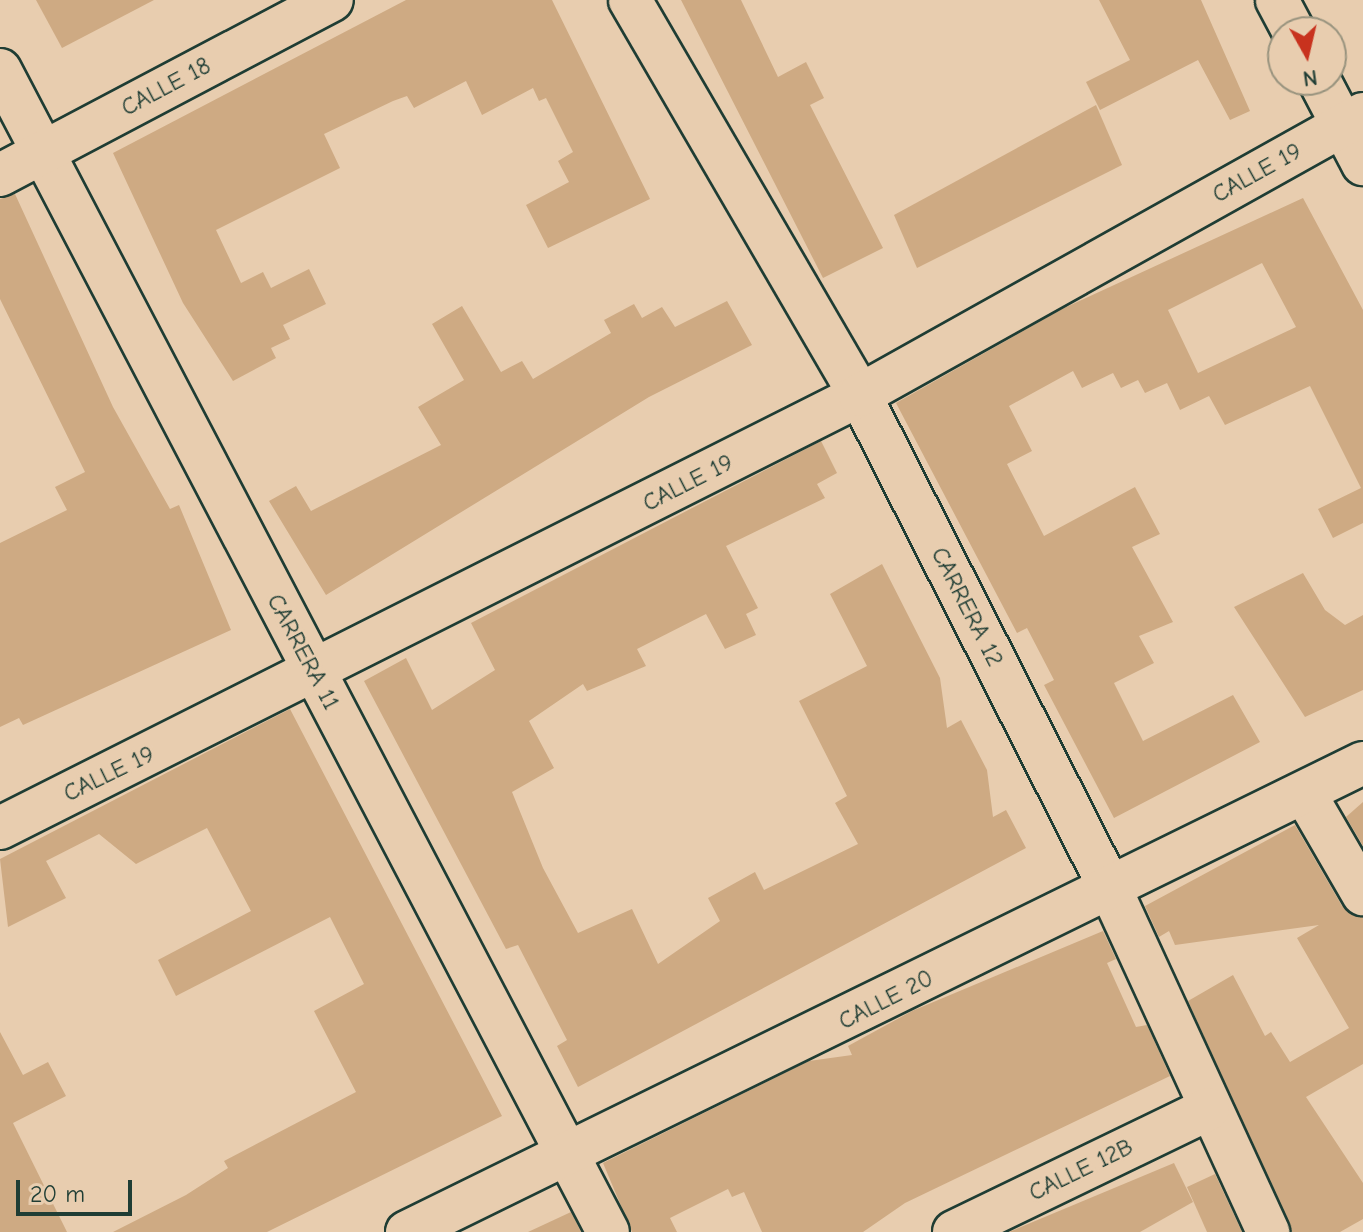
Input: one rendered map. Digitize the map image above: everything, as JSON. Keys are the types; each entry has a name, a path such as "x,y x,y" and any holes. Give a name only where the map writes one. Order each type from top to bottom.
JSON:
{"street":[{"name":"CALLE 18","path":"0,175 332,0"},
{"name":"CARRERA 12","path":"630,0 860,395 1110,888 1208,1109 1268,1232"},
{"name":"CARRERA 11","path":"0,70 608,1232"},
{"path":"1333,96 1353,120 1363,164"},
{"name":"CALLE 19","path":"0,828 314,673 860,395 1353,120"},
{"name":"CALLE 20","path":"407,1232 570,1158 1363,763"},
{"path":"1305,794 1363,894"},
{"name":"CALLE 12B","path":"954,1232 1208,1109"}],"building":[{"path":"36,0 154,0 62,48"},
{"path":"406,0 552,0 650,199 548,248 526,205 569,182 558,161 573,152 546,98 539,101 533,88 482,115 466,81 414,108 407,96 393,101 324,134 340,168 216,230 241,283 263,272 271,288 309,269 326,304 283,325 290,339 271,348 276,358 233,381 183,303 113,153"},
{"path":"681,0 741,0 778,77 806,62 824,98 810,105 883,248 823,278"},
{"path":"1099,0 1201,0 1250,111 1230,120 1198,60 1100,110 1086,82 1130,60"},
{"path":"1096,105 1122,165 917,268 894,215"},
{"path":"15,194 113,407 170,509 179,505 231,630 23,725 19,718 0,727 0,543 67,510 55,487 85,472 0,299 0,199"},
{"path":"1303,198 1363,310 1363,523 1333,538 1318,509 1361,488 1310,386 1225,425 1209,396 1180,410 1167,383 1145,393 1138,380 1121,388 1113,373 1082,388 1073,371 1009,406 1032,451 1007,464 1044,536 1135,487 1160,534 1132,547 1173,622 1139,636 1154,663 1114,683 1143,741 1233,695 1260,742 1114,818 1044,685 1054,680 1027,628 1017,633 896,403 1062,309","holes":["1262,263 1296,327 1198,373 1168,310"]},
{"path":"727,301 752,345 649,397 326,595 269,501 296,486 311,511 441,445 418,407 464,380 432,324 462,306 501,372 522,361 533,379 611,333 604,320 634,304 642,318 662,307 675,327"},
{"path":"821,441 837,473 817,484 825,498 726,546 758,608 746,614 756,635 725,649 706,614 637,649 646,666 587,691 583,684 529,721 554,768 512,792 543,868 578,933 632,909 658,964 720,921 708,898 755,872 764,890 858,844 835,803 847,796 799,701 867,666 830,594 882,564 940,678 947,728 961,720 987,770 993,817 1006,810 1026,848 578,1087 557,1046 567,1040 518,945 506,949 364,681 406,658 432,710 495,670 471,623"},
{"path":"1303,573 1325,610 1345,625 1363,615 1363,690 1305,717 1234,607"},
{"path":"290,709 502,1116 267,1232 113,1232 186,1195 228,1168 224,1161 356,1092 314,1011 364,984 330,917 176,996 158,960 251,911 207,828 136,864 99,834 46,861 66,898 8,927 0,859"},
{"path":"1363,802 1363,846 1346,817"},
{"path":"1295,825 1342,906 1363,918 1363,1064 1306,1097 1363,1183 1363,1219 1340,1232 1292,1232 1188,1001 1233,975 1265,1036 1271,1032 1290,1062 1349,1028 1297,938 1319,925 1175,945 1169,931 1159,937 1145,906"},
{"path":"1103,931 1116,959 1107,963 1136,1027 1147,1025 1170,1076 905,1203 863,1232 762,1232 744,1192 732,1197 728,1189 670,1218 677,1232 632,1232 603,1163 809,1061 852,1055 848,1046 912,1011"},
{"path":"0,1032 23,1075 48,1062 66,1096 13,1123 67,1232 0,1232"},
{"path":"1174,1163 1193,1202 1140,1232 1009,1232"},
{"path":"1215,1174 1242,1232 1207,1232 1187,1187"},
{"path":"571,1212 581,1232 528,1232"}]}
